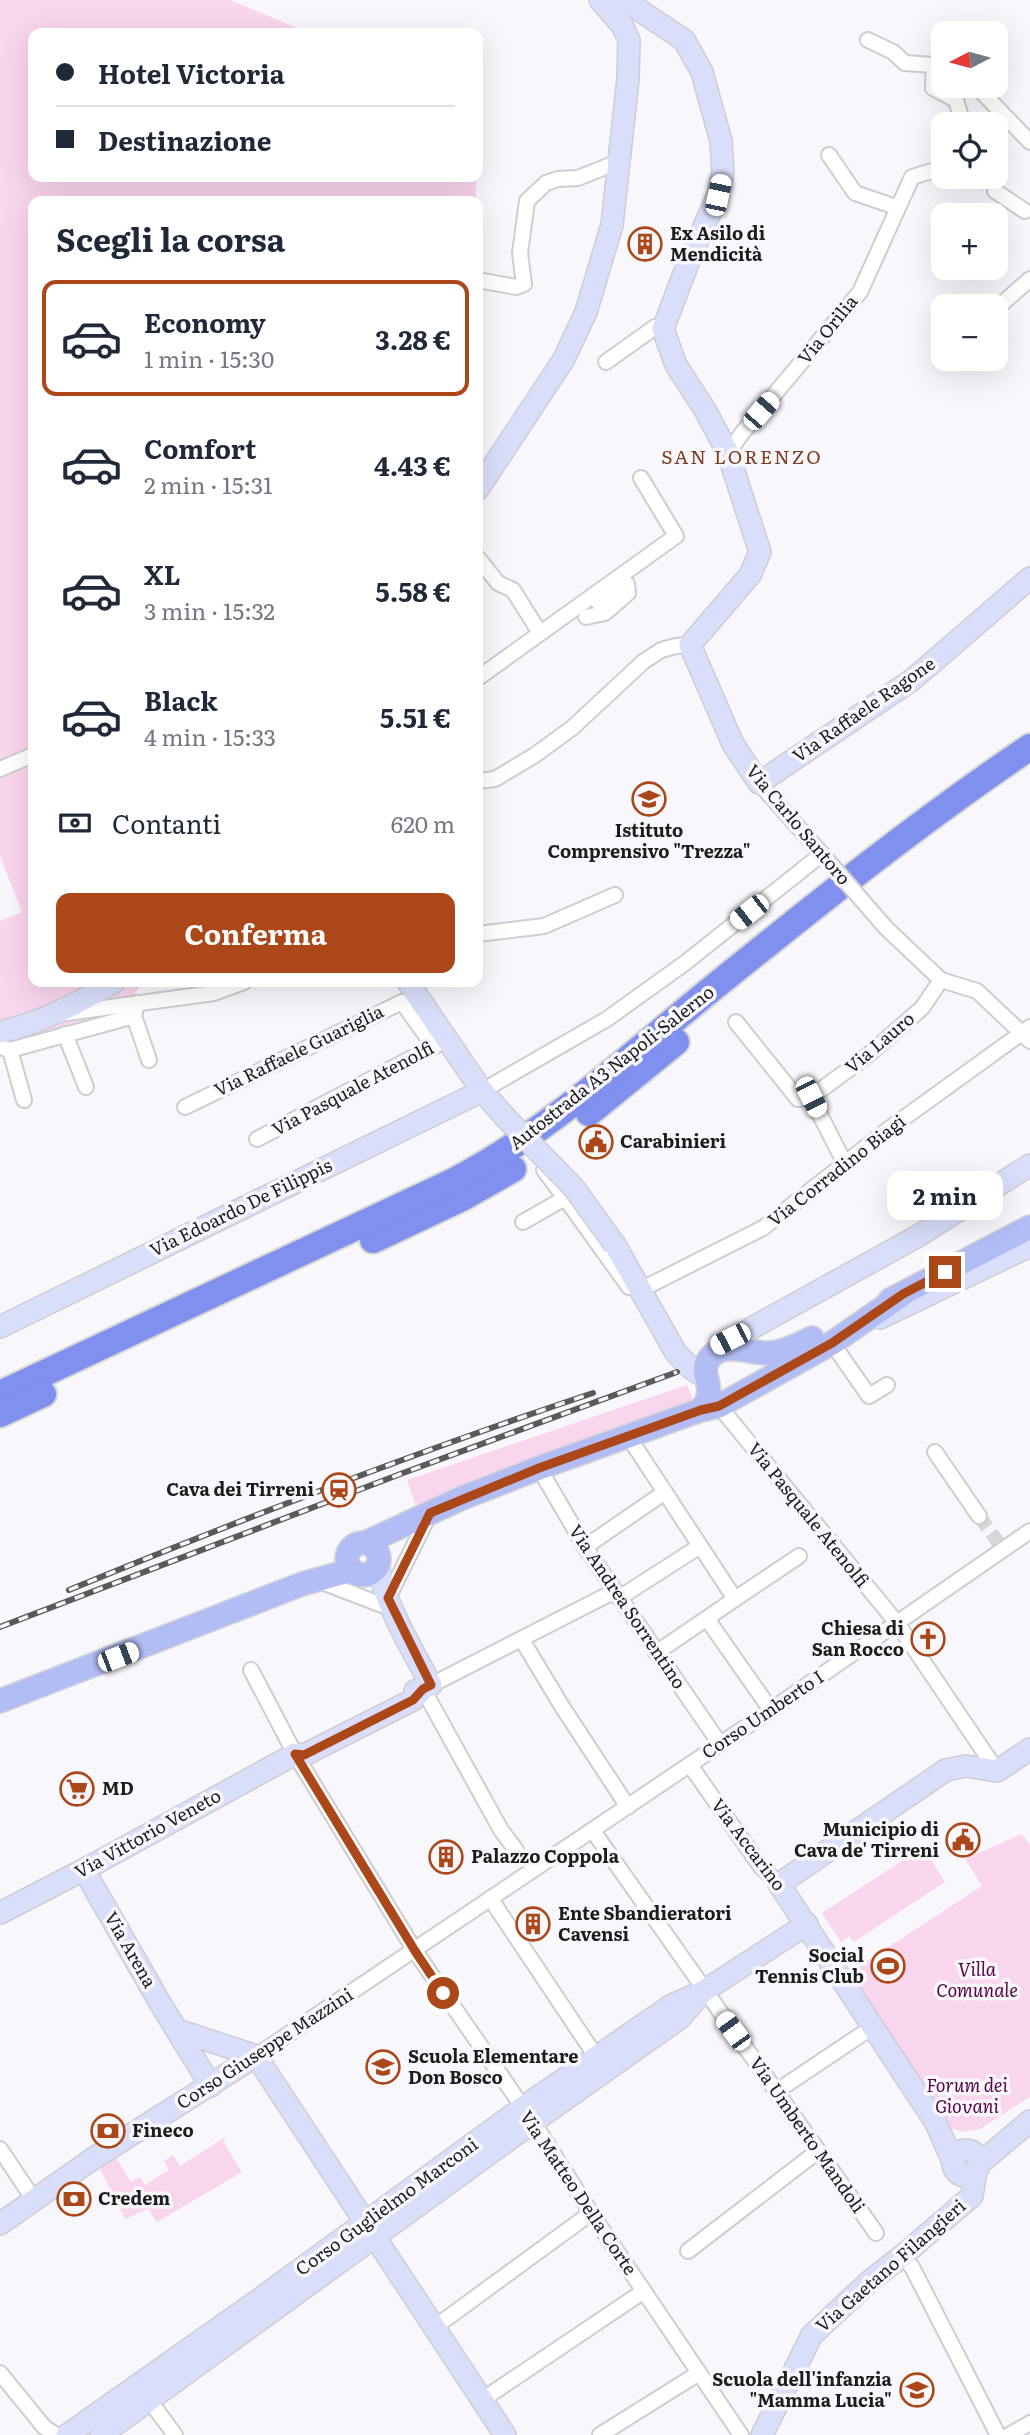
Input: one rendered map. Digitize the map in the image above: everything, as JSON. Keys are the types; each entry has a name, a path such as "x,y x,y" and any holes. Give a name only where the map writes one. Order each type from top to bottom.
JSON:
{"highway":[{"name":"Autostrada A3 Napoli-Salerno","path":"0,1394 452,1182 513,1148 574,1103 868,865 1030,747"},
{"name":"Autostrada A3 Napoli-Salerno","path":"0,1414 462,1198 504,1175 626,1084 877,880 1030,769"}],"main road":[{"path":"710,1408 705,1372 709,1359 718,1349 757,1353 780,1352 903,1294 1030,1227"},
{"path":"0,1701 388,1552 424,1517 539,1468 710,1408 832,1343 903,1294"},
{"path":"708,1381 721,1389 742,1391"}],"street":[{"path":"483,481 564,359 586,312 612,225 628,79 629,40 622,25 600,0"},
{"path":"483,780 495,779 572,728 643,662 661,650 690,646 750,575 760,552 728,453 676,365 663,329 718,195 723,172 721,141 702,72 684,40 624,0"},
{"path":"868,40 894,52 905,63 931,66"},
{"path":"988,98 1030,142"},
{"path":"829,155 855,193 896,207"},
{"path":"483,281 516,287 524,284 520,253 527,201 547,183 558,179 578,178 607,166 619,165"},
{"name":"Via Orilia","path":"728,453 860,292 896,207 912,177 931,170"},
{"path":"995,191 1025,211"},
{"path":"1008,298 1030,279"},
{"path":"606,362 655,327 663,329"},
{"path":"483,674 540,633 584,611 676,536 641,478"},
{"path":"483,564 498,583 513,590 540,633"},
{"name":"Via Raffaele Ragone","path":"759,783 912,680 1030,578"},
{"name":"Via Carlo Santoro","path":"690,646 733,744 759,783 886,928 941,980"},
{"path":"0,769 28,757"},
{"path":"482,1091 607,1019 685,963 822,854"},
{"path":"483,933 544,926 615,895"},
{"path":"941,980 977,991 1027,1034"},
{"name":"Via Lauro","path":"811,1097 867,1056 922,1008 941,980"},
{"path":"61,1024 108,987"},
{"path":"24,1100 3,1043 17,1028 61,1024 135,1010 230,987"},
{"name":"Via Pasquale Atenolfi","path":"411,987 441,1043 482,1091 574,1188 615,1245 676,1353 708,1381"},
{"name":"Via Raffaele Guariglia","path":"185,1107 402,1002 441,1043"},
{"path":"61,1024 135,1010"},
{"path":"135,1010 149,1060"},
{"path":"736,1022 798,1099 811,1097 845,1164"},
{"path":"61,1024 86,1087"},
{"name":"Via Corradino Biagi","path":"642,1290 764,1228 886,1131 1027,1034"},
{"name":"Via Pasquale Atenolfi","path":"257,1139 441,1043"},
{"name":"Via Edoardo De Filippis","path":"0,1327 482,1091"},
{"path":"676,1353 698,1355 718,1349 918,1236 1030,1166"},
{"path":"544,1170 631,1291 654,1314"},
{"path":"523,1222 565,1198"},
{"path":"887,1385 869,1396 832,1343 1030,1246"},
{"name":"Via Pasquale Atenolfi","path":"710,1408 897,1623 997,1771"},
{"path":"628,1436 736,1599"},
{"path":"935,1452 979,1516"},
{"name":"Via Andrea Sorrentino","path":"539,1468 585,1547 720,1744"},
{"path":"585,1547 665,1492"},
{"path":"385,1602 424,1517"},
{"name":"Corso Umberto I","path":"529,1872 771,1710 1003,1547 1030,1531"},
{"path":"427,1687 617,1595 700,1546"},
{"path":"656,1653 799,1556"},
{"path":"364,1560 374,1587 385,1602 501,1830 516,1850"},
{"path":"315,1580 385,1602"},
{"path":"707,1619 771,1710"},
{"path":"522,1640 628,1807"},
{"name":"Via Matteo Della Corte","path":"251,1671 295,1754 415,1951 528,2115 741,2435"},
{"name":"Via Vittorio Veneto","path":"0,1913 295,1754 300,1745 401,1694 427,1687"},
{"path":"779,1884 946,1770 966,1766 997,1771 1030,1749"},
{"name":"Via Accarino","path":"690,1765 761,1867 779,1884 807,1924 936,2123 969,2159"},
{"name":"Via Umberto Mandoli","path":"593,1831 876,2233"},
{"name":"Via Arena","path":"84,1870 177,2030 218,2082"},
{"name":"Corso Giuseppe Mazzini","path":"0,2224 94,2158 218,2082 529,1872"},
{"path":"490,1898 601,2064"},
{"name":"Corso Guglielmo Marconi","path":"63,2433 211,2344 601,2064 673,2005 704,1991 807,1924"},
{"path":"776,2091 874,2026"},
{"path":"177,2030 257,2056 505,2435"},
{"path":"218,2082 229,2066 228,2057 219,2045"},
{"path":"969,2159 1005,2142 1030,2121"},
{"path":"0,2149 34,2200"},
{"path":"688,2251 818,2151"},
{"name":"Via Gaetano Filangieri","path":"762,2435 812,2335 870,2281 972,2196 969,2159"},
{"path":"435,2328 591,2213"},
{"path":"902,2256 912,2267 998,2435"},
{"path":"482,2400 644,2291"},
{"name":"Corso Guglielmo Marconi","path":"101,2435 150,2401 211,2344"},
{"path":"0,2373 63,2433"},
{"path":"600,2435 699,2373"},
{"path":"150,2401 175,2435"},
{"path":"1009,2435 1030,2423"}],"green space":[{"path":"0,0 230,0 297,28 28,28 28,182 476,182 476,196 28,196 28,987 139,987 118,1016 0,1042 0,921 22,912 0,856"},
{"path":"687,1385 695,1404 423,1506 415,1503 407,1480"},
{"name":"Villa Comunale","path":"1022,1834 1030,1845 1030,2097 980,2129 963,2132 946,2126 847,1974 982,1886 965,1859"},
{"path":"923,1847 945,1882 854,1942 849,1936 841,1942 822,1913"},
{"path":"225,2137 224,2143 242,2172 157,2222 148,2209 125,2219 98,2165 115,2156 131,2182 140,2177 145,2185 169,2170 164,2161 173,2155 180,2166"}],"tunnel":[{"path":"979,1516 1001,1546"}],"railway":[{"path":"0,1627 677,1372"},
{"path":"69,1590 330,1487 593,1393"}],"place":[{"name":"Ex Asilo di Mendicità","path":"645,244"},
{"name":"Istituto Comprensivo \"Trezza\"","path":"649,799"},
{"name":"Carabinieri","path":"596,1142"},
{"name":"Cava dei Tirreni","path":"339,1490"},
{"name":"Chiesa di San Rocco","path":"928,1639"},
{"name":"MD","path":"77,1789"},
{"name":"Municipio di Cava de' Tirreni","path":"963,1840"},
{"name":"Palazzo Coppola","path":"446,1857"},
{"name":"Ente Sbandieratori Cavensi","path":"533,1924"},
{"name":"Social Tennis Club","path":"888,1966"},
{"name":"Scuola Elementare Don Bosco","path":"383,2067"},
{"name":"Fineco","path":"108,2131"},
{"name":"Credem","path":"74,2199"},
{"name":"Scuola dell'infanzia \"Mamma Lucia\"","path":"917,2390"}],"district":[{"name":"SAN LORENZO","path":"742,457"}],"route":[{"path":"443,1993 295,1754 304,1755 413,1700 431,1685 388,1598 430,1513 539,1468 719,1406 832,1343 903,1294 945,1272"}],"park label":[{"name":"Forum dei Giovani","path":"967,2096"}]}
